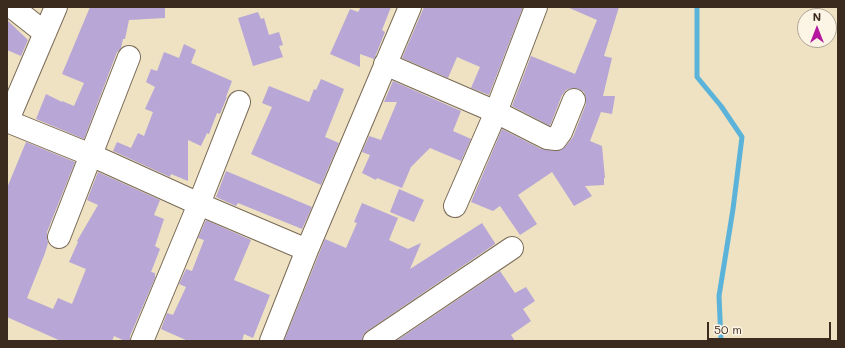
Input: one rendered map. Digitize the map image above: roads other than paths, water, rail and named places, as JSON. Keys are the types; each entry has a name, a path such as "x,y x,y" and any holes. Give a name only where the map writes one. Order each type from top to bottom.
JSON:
{"street":[{"path":"12,7 45,33"},
{"path":"56,7 7,122 91,155 199,204 307,250"},
{"path":"271,341 307,250 410,7"},
{"path":"455,206 496,112 536,7"},
{"path":"59,237 130,57"},
{"path":"385,64 496,112 547,138 556,139 561,132 574,100"},
{"path":"142,341 199,204 239,102"},
{"path":"374,341 512,248"}],"waterway":[{"path":"697,7 697,77 721,106 742,137 733,209 719,296 721,341"}]}
